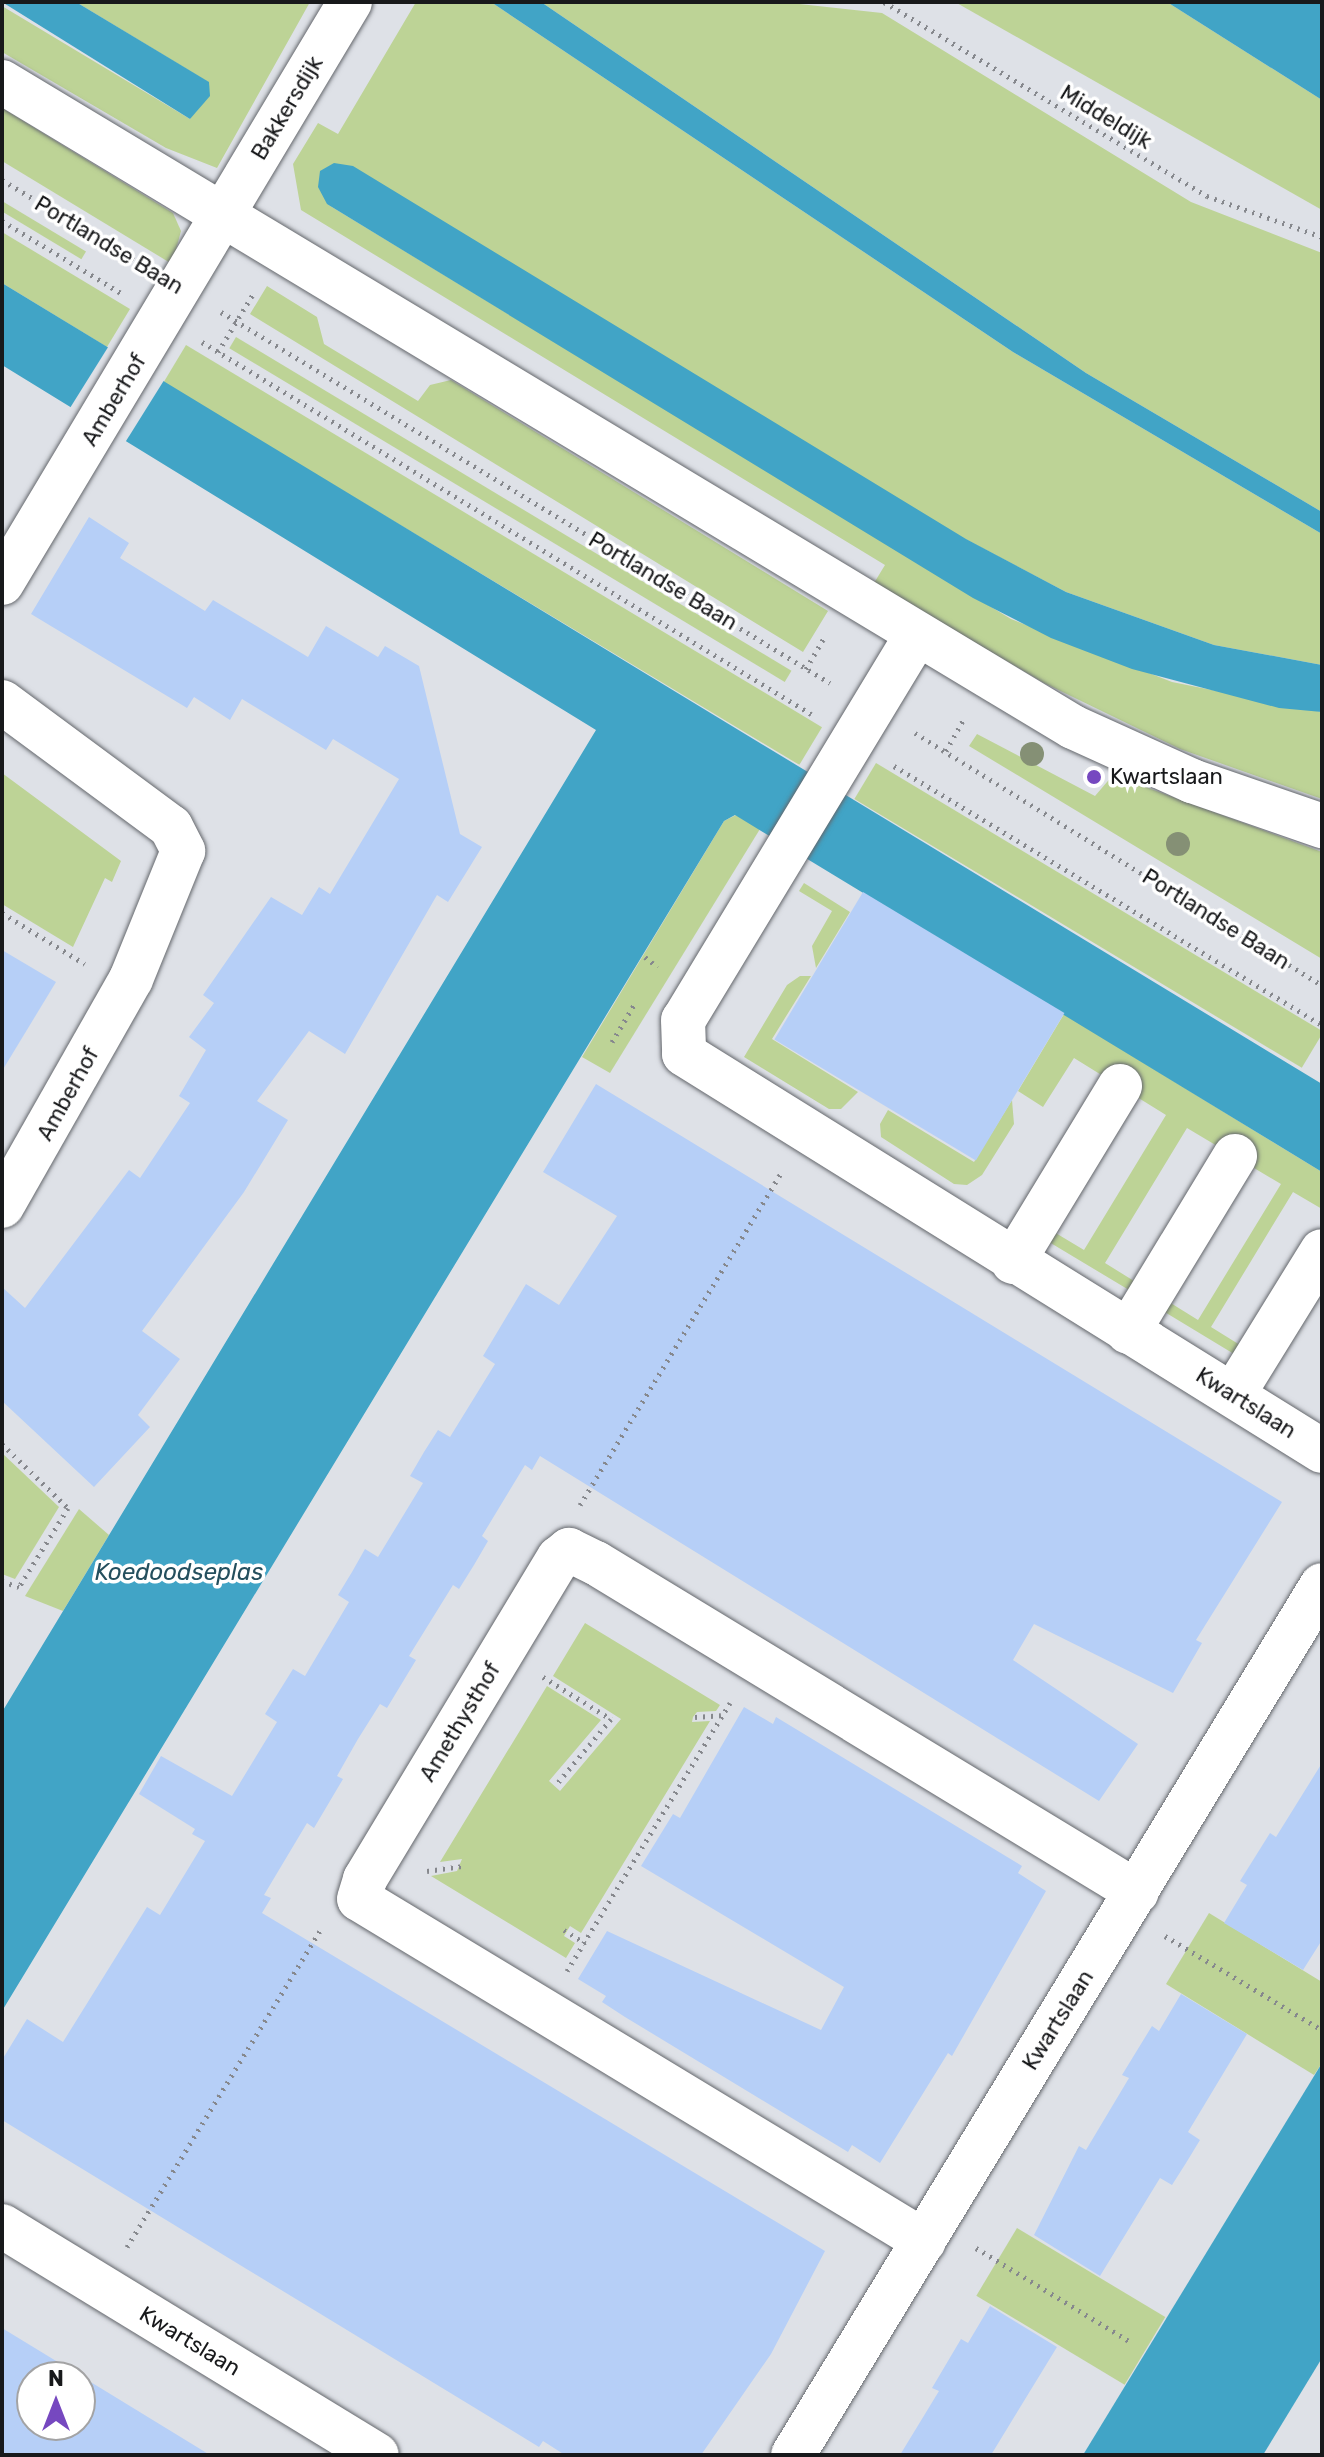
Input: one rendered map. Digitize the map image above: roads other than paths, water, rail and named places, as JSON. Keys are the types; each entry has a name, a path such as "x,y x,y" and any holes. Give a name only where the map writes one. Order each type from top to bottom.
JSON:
{"street":[{"name":"Bakkersdijk","path":"226,216 350,2"},
{"path":"2,82 916,636 1073,727 1192,781 1322,826"},
{"name":"Amberhof","path":"2,583 226,216"},
{"name":"Kwartslaan","path":"916,636 683,1020 681,1043 695,1065 1322,1451"},
{"name":"Amberhof","path":"2,702 171,827 180,841 181,866 131,979 2,1206"},
{"path":"1013,1262 1120,1086"},
{"path":"1128,1332 1235,1156"},
{"path":"1233,1395 1322,1251"},
{"name":"Amethysthof","path":"929,2231 543,2011 357,1894 564,1551 585,1557 756,1661 1131,1902"},
{"name":"Kwartslaan","path":"793,2455 1322,1585"},
{"name":"Kwartslaan","path":"2,2226 377,2455"}],"water":[{"path":"2,2 76,2 209,82 210,96 190,119"},
{"path":"491,2 541,2 1086,373 1322,512 1322,534 1013,352"},
{"path":"1167,2 1322,2 1322,100"},
{"path":"334,163 353,166 966,539 1066,592 1214,645 1322,665 1322,712 1279,708 1132,669 1051,638 973,598 327,204 318,187 320,171"},
{"name":"Koedoodseplas","path":"2,283 1322,1084 1322,1172 735,815 724,821 2,2011 2,1712 596,730 2,365"},
{"path":"1322,2063 1322,2358 1263,2455 1083,2455"}],"place":[{"name":"Kwartslaan","path":"1094,777"}]}
